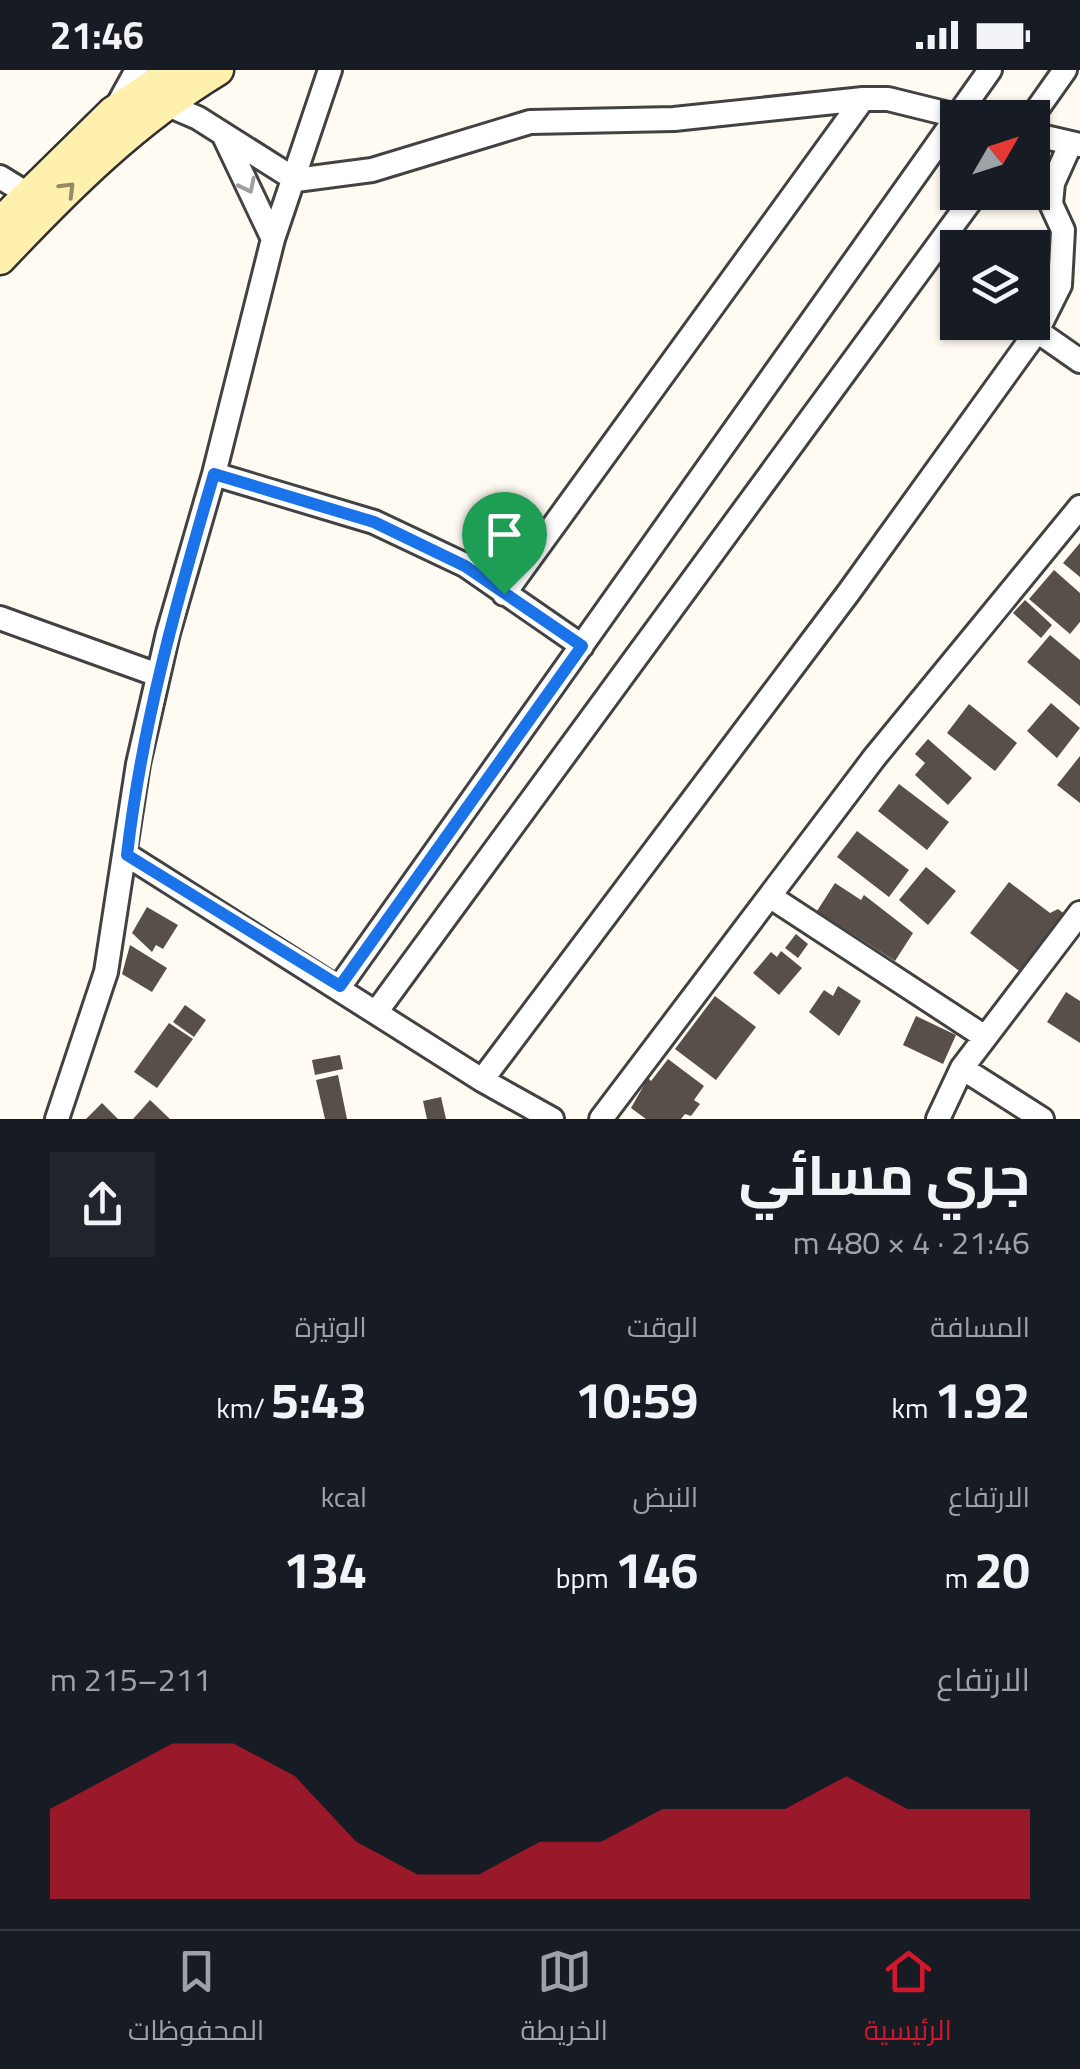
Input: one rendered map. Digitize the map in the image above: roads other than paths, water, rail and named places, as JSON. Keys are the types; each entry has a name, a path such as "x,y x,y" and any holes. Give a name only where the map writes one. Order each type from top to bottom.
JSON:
{"main road":[{"path":"0,223 26,193 113,112 176,70"},
{"path":"0,258 108,148 163,104 218,70"}],"street":[{"path":"113,112 138,70"},
{"path":"57,1119 106,972 138,764 158,675 214,474 273,238 296,180 330,70"},
{"path":"971,100 990,70"},
{"path":"1044,100 1065,70"},
{"path":"163,104 222,134 296,180 372,170 530,122 674,119 863,99 888,99 940,111"},
{"path":"504,594 863,99"},
{"path":"222,134 273,238"},
{"path":"1050,138 1076,144 1053,184 1051,204 1063,230 1065,254 1060,285 1050,305"},
{"path":"340,986 940,145"},
{"path":"0,177 26,193"},
{"path":"377,1011 800,440 964,210"},
{"path":"482,1080 848,592 1030,340"},
{"path":"1050,340 1080,361"},
{"path":"214,474 374,522 465,566 582,646"},
{"path":"601,1119 874,758 1080,506"},
{"path":"0,618 158,675"},
{"path":"127,855 340,986 482,1080 552,1119"},
{"path":"771,897 985,1037"},
{"path":"938,1119 962,1068 1080,914"},
{"path":"962,1068 1042,1119"}]}
